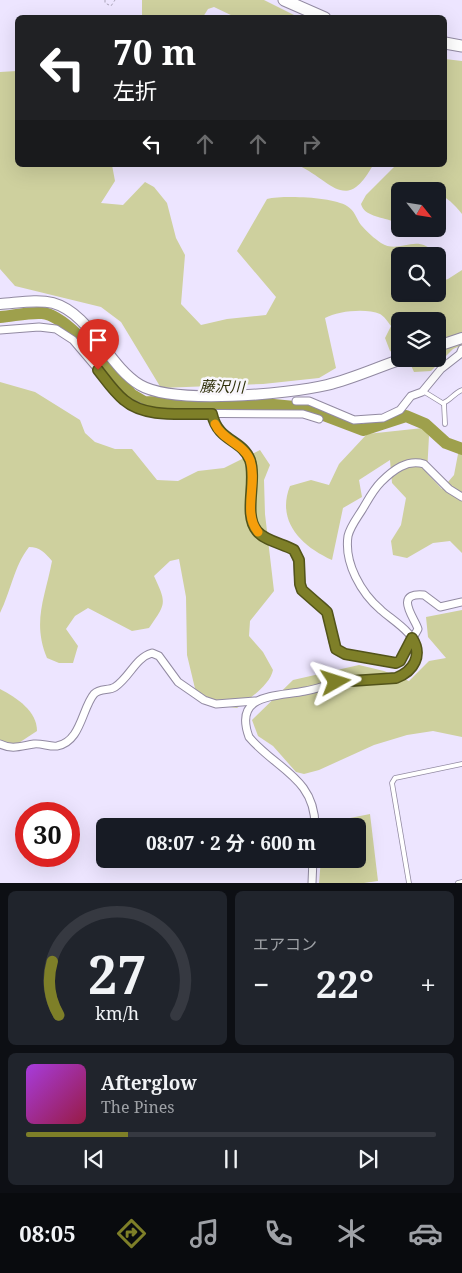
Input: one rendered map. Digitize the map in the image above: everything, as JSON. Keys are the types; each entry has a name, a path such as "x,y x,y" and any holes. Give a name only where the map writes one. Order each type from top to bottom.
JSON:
{"main road":[{"path":"284,0 318,15"},
{"path":"447,43 462,46"}],"street":[{"path":"0,304 54,303 68,311 81,322 123,371 140,385 156,392 176,396 271,393 299,390 328,384 391,363"},
{"path":"0,330 39,327 56,329 73,340 124,400 135,407 153,413 310,414 318,419"},
{"path":"446,343 462,338"},
{"path":"296,401 309,401 354,420 373,420 400,410 411,396 423,391 441,369 460,354 462,349"},
{"path":"292,414 299,390"},
{"path":"212,414 219,433 242,449 250,460 253,475 251,516 255,529 261,535 294,550 299,560 302,590 327,612 336,649 345,654 396,663 400,661 418,626 407,606 413,596 424,595 440,607 462,602"},
{"path":"0,744 15,748 39,744 57,746 78,728 93,695 99,690 114,688 140,660 152,653 160,656 182,686 204,700 227,704 245,700 255,701 262,698 309,690 345,680 396,678 406,675 416,661 416,644 412,638 379,609 359,585 348,554 348,535 378,485 407,464 424,464 449,489 462,497"},
{"path":"255,701 246,717 245,727 249,737 301,783 315,811 315,818"},
{"path":"312,883 313,868"}],"lane":[{"path":"443,403 451,400 456,392 462,390"},
{"path":"423,391 443,403"},
{"path":"443,403 445,424"},
{"path":"409,883 392,783 395,778 462,764"},
{"path":"458,883 462,882"}],"path":[{"path":"105,0 108,6 114,4 115,0"}],"green space":[{"path":"142,0 264,0 294,15 231,15 214,7 208,9 204,15 142,15"},
{"path":"447,59 462,61 462,214 446,198 446,182 391,182 391,221 369,214 361,204 366,195 394,167 447,167"},
{"path":"15,71 15,167 112,167 115,181 101,203 123,205 145,182 154,187 167,203 176,238 185,255 181,304 201,325 227,319 266,315 276,297 237,251 267,199 285,197 308,198 331,201 347,206 354,212 359,222 371,235 381,243 395,247 391,247 391,302 446,302 446,280 462,270 462,345 453,349 446,356 446,312 391,312 391,326 386,319 374,312 344,312 325,318 336,368 319,378 263,384 161,388 121,322 101,307 15,286 0,269 0,72"},
{"path":"301,167 372,167 355,188 346,191 330,185"},
{"path":"415,244 428,247 395,247"},
{"path":"391,326 391,352 390,351 385,338"},
{"path":"412,367 435,367 431,371 414,372"},
{"path":"0,382 35,392 80,420 85,433 95,442 115,449 132,449 157,480 178,481 198,471 224,468 260,450 270,465 264,480 265,514 274,591 250,621 249,636 263,652 273,670 268,681 253,696 237,708 205,704 198,701 187,655 186,597 179,559 170,561 154,576 163,598 163,603 149,628 132,631 88,608 75,616 66,629 78,646 73,663 59,663 47,658 43,645 40,633 41,610 52,561 42,551 29,547 24,554 0,613"},
{"path":"423,428 429,436 427,473 442,489 454,475 458,454 462,454 462,553 450,541 433,543 407,558 393,555 391,541 401,525 406,498 392,483 390,460 359,480 362,497 343,508 332,560 301,540 289,521 286,510 290,486 311,480 329,485 339,464 367,434"},
{"path":"462,610 462,737 433,731 407,735 374,745 319,770 304,774 296,772 273,746 258,736 252,720 293,680 359,665 384,671 409,681 429,661 446,658 428,637 426,617"},
{"path":"0,689 30,711 34,717 37,731 8,750 0,744"},
{"path":"370,814 378,881 364,883 319,883 320,868 366,868 366,818 350,818"}],"waterway":[{"name":"藤沢川","path":"0,317 37,313 53,316 65,324 90,347 132,395 144,402 245,406 263,404 305,408 363,430 406,416 425,424 446,443 462,449"}],"slow traffic":[{"path":"215,424 219,433 242,449 250,460 253,475 252,521 258,532"}],"route":[{"path":"98,370 124,400 135,407 153,413 212,414 219,433 242,449 250,460 253,475 251,510 255,529 261,535 294,550 299,560 302,590 318,601 327,612 331,622 332,640 339,652 396,663 400,661 412,638 416,644 416,661 406,675 396,678 336,682"}]}
